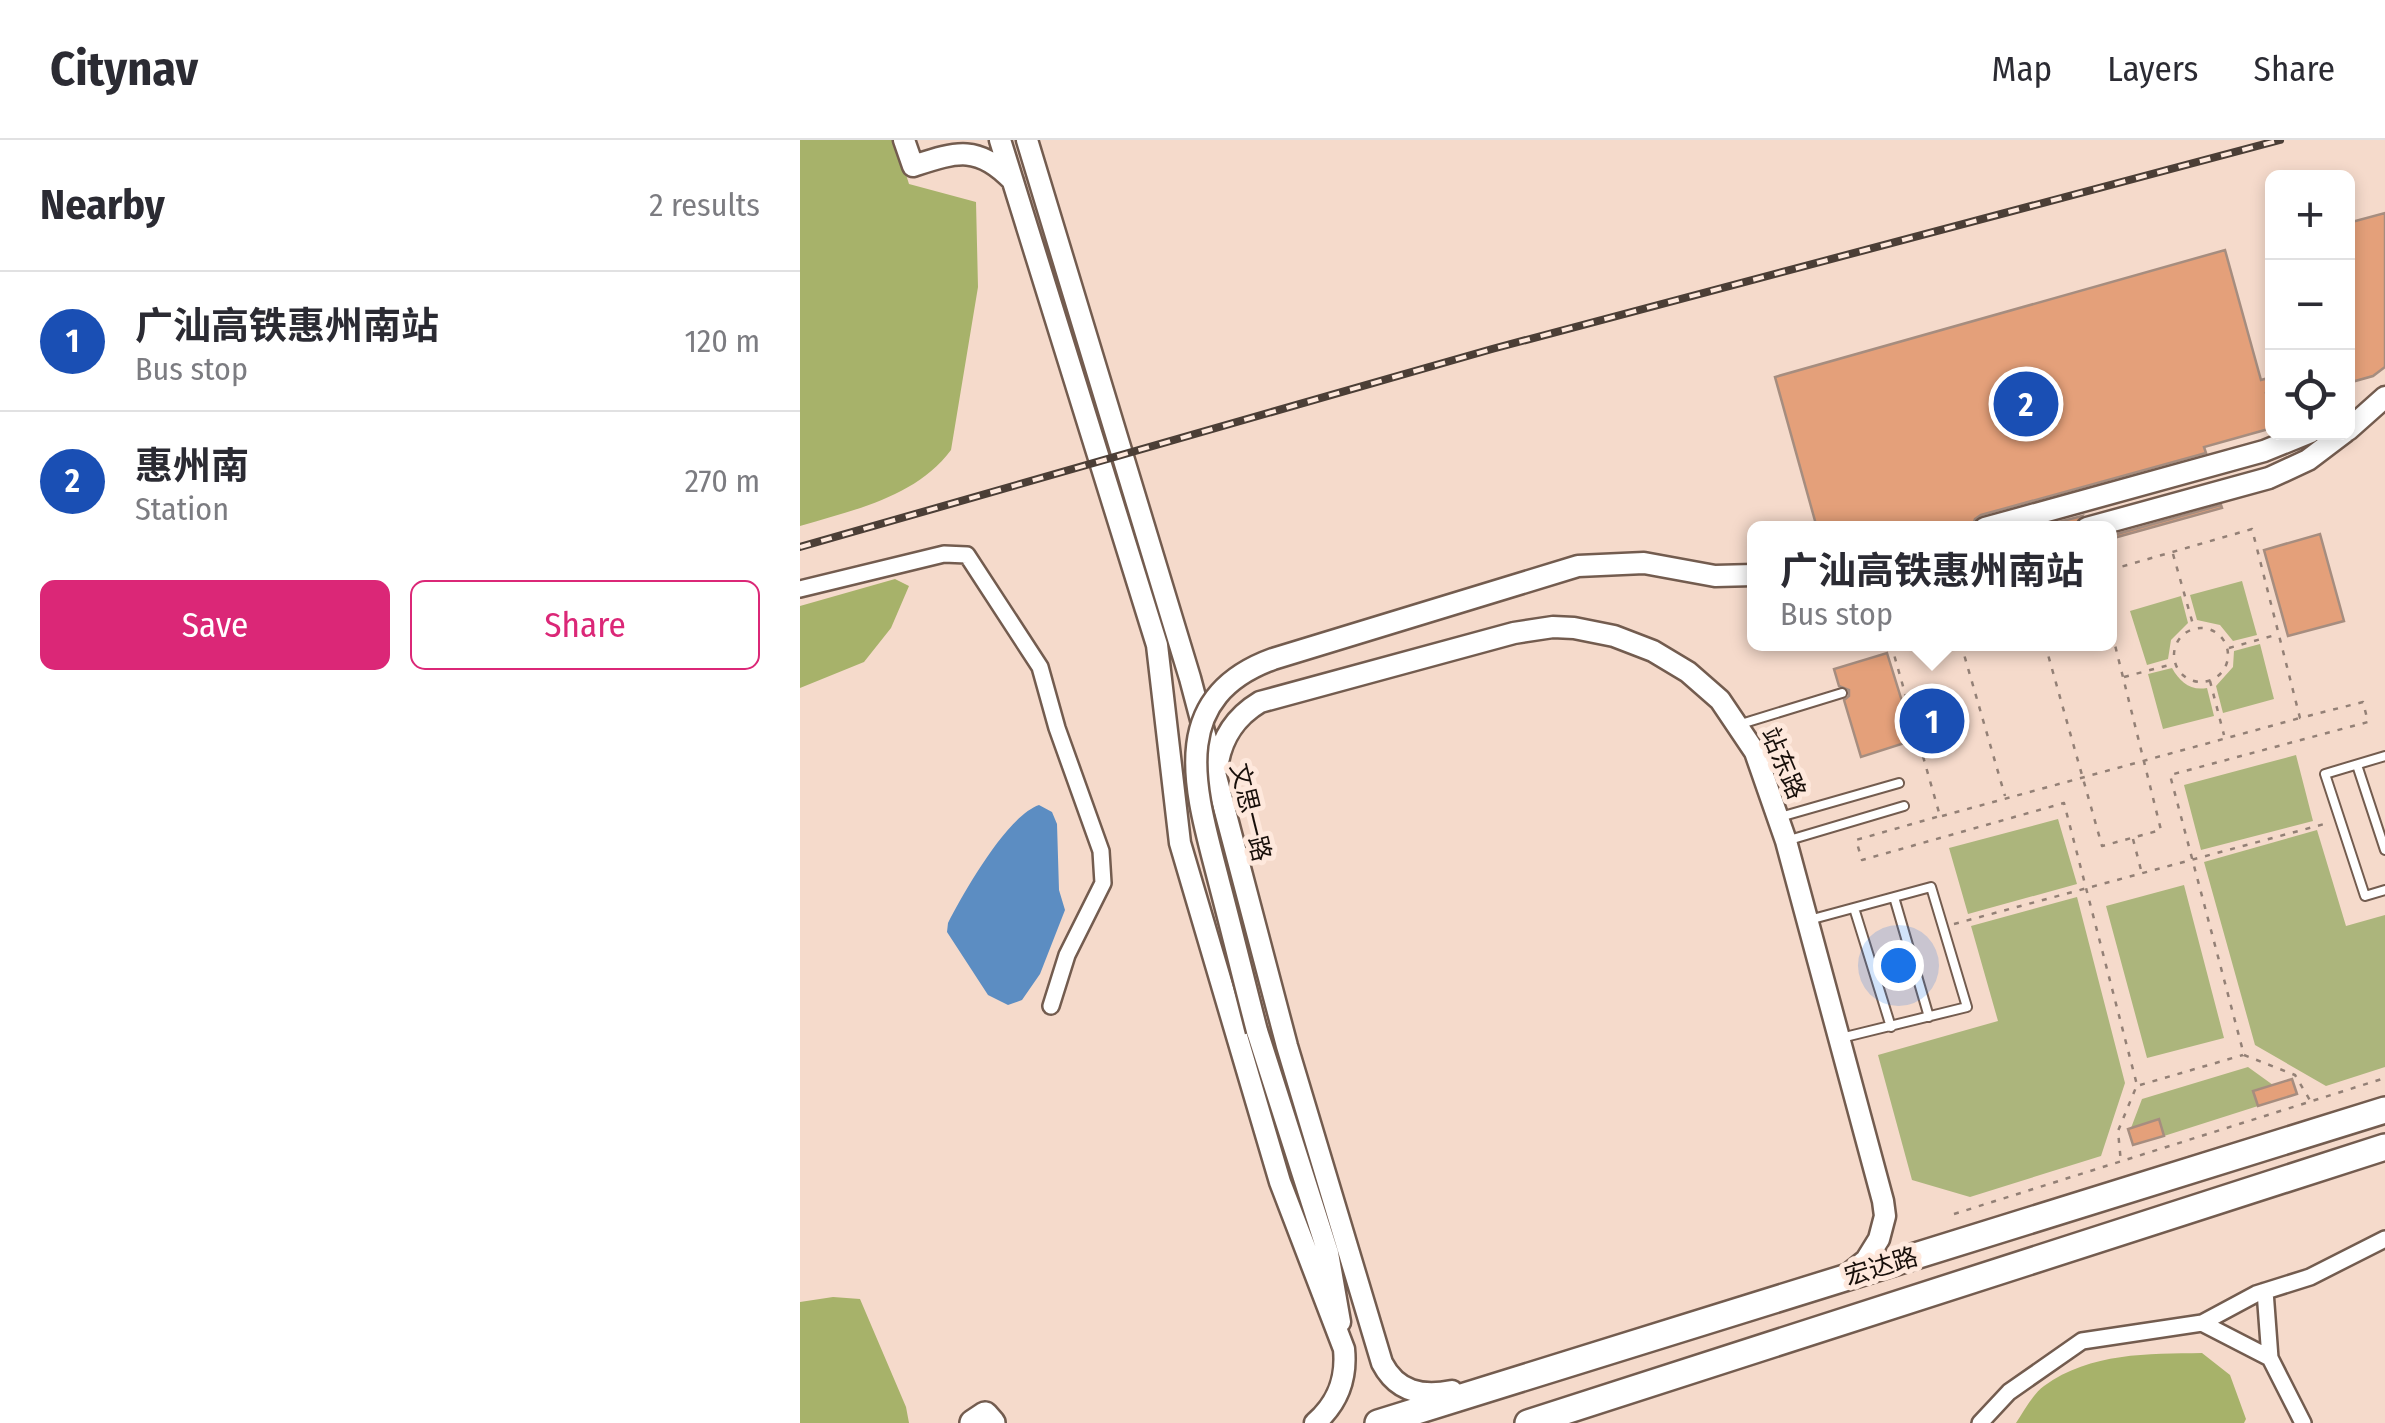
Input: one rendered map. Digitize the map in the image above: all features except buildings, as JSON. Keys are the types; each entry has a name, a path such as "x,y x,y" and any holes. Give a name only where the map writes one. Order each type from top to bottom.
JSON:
{"main road":[{"name":"宏达路","path":"1378,1423 2385,1110"},
{"name":"宏达路","path":"1528,1423 2385,1147"},
{"path":"973,1423 985,1415 992,1423"}],"street":[{"path":"904,140 913,166 955,152 996,166 1014,182"},
{"path":"1000,140 1157,646 1180,843 1280,1182 1340,1337 1345,1360 1342,1382 1334,1403 1315,1423"},
{"name":"文思一路","path":"1027,140 1190,678 1287,1046 1382,1362 1397,1383 1423,1394 1508,1382"},
{"path":"1037,174 1044,140"},
{"path":"2355,409 2385,394"},
{"path":"2355,422 2385,394"},
{"path":"2010,521 2264,451 2291,440"},
{"path":"2112,521 2269,478 2308,460 2334,440"},
{"path":"800,589 944,554 967,556 1040,667 1057,728 1101,851 1103,883 1067,955 1052,1006"},
{"path":"1340,1337 1338,1301 1328,1253 1257,1031 1200,807 1194,772 1200,727 1224,689 1246,671 1273,659 1578,566 1644,562 1747,582"},
{"path":"1715,576 1747,575"},
{"name":"站东路","path":"1217,778 1219,755 1227,734 1240,716 1260,702 1514,633 1553,627 1614,636 1653,650 1704,686 1739,724 1756,752 1780,816 1842,1038 1885,1216 1879,1240 1866,1260 1836,1281"},
{"path":"1980,1423 2009,1392 2082,1341 2202,1323 2265,1290 2310,1276 2385,1239"},
{"path":"2265,1290 2270,1358 2304,1423"},
{"path":"2202,1323 2270,1358"}],"lane":[{"path":"1739,724 1842,693"},
{"path":"2385,756 2325,774 2365,896 2385,890"},
{"path":"2357,764 2385,850"},
{"path":"1780,816 1899,783"},
{"path":"1786,840 1904,806"},
{"path":"1809,920 1931,887 1967,1006 1842,1038"},
{"path":"1894,898 1929,1016"},
{"path":"1854,908 1891,1027"}],"path":[{"path":"2117,568 2252,528 2300,718"},
{"path":"2173,552 2194,629"},
{"path":"2194,629 2214,631 2228,649 2226,668 2210,681 2186,678 2175,663 2176,645 2194,629"},
{"path":"2228,649 2280,634"},
{"path":"1894,651 1940,816"},
{"path":"1963,651 2005,798"},
{"path":"2046,651 2102,846 2161,830 2117,651"},
{"path":"2124,677 2175,663"},
{"path":"2210,681 2224,737"},
{"path":"2121,1162 2118,1131 2137,1085 2064,803 1862,860 1856,840 2363,702 2368,722 2170,775 2244,1055"},
{"path":"1943,927 2340,819"},
{"path":"2133,838 2142,872"},
{"path":"2137,1085 2244,1055 2296,1075 2311,1102"},
{"path":"1954,1214 2385,1078"}],"green space":[{"path":"800,140 895,140 909,184 976,202 978,287 951,450 920,479 883,500 800,526"},
{"path":"895,579 909,586 891,628 864,662 800,688 800,606"},
{"path":"2242,581 2257,635 2233,641 2220,625 2197,620 2190,595"},
{"path":"2181,596 2188,623 2171,640 2168,659 2147,665 2130,611"},
{"path":"2260,644 2274,699 2223,713 2216,686 2233,667 2234,651"},
{"path":"2172,668 2186,684 2207,688 2214,716 2163,729 2148,674"},
{"path":"2296,755 2313,821 2201,850 2184,785"},
{"path":"2058,819 2077,884 1968,914 1949,848"},
{"path":"2317,830 2346,926 2385,915 2385,1067 2326,1086 2255,1045 2204,862"},
{"path":"2184,885 2224,1038 2147,1058 2106,906"},
{"path":"2077,897 2125,1083 2101,1156 1970,1197 1912,1180 1878,1055 1998,1021 1971,926"},
{"path":"2248,1067 2273,1085 2254,1091 2258,1106 2164,1136 2158,1119 2131,1128 2142,1099"},
{"path":"833,1297 860,1299 906,1407 909,1423 800,1423 800,1302"},
{"path":"2202,1353 2230,1375 2246,1419 2244,1423 2016,1423 2040,1389 2081,1367 2120,1357"}],"water":[{"path":"1039,805 1052,812 1057,824 1059,890 1065,910 1040,974 1022,1000 1008,1005 988,995 947,932 948,923 1000,839"}],"railway":[{"path":"800,547 1492,349 2280,140"}],"place":[{"name":"惠州南","path":"2026,404"},
{"name":"广汕高铁惠州南站","path":"1932,721"}]}
